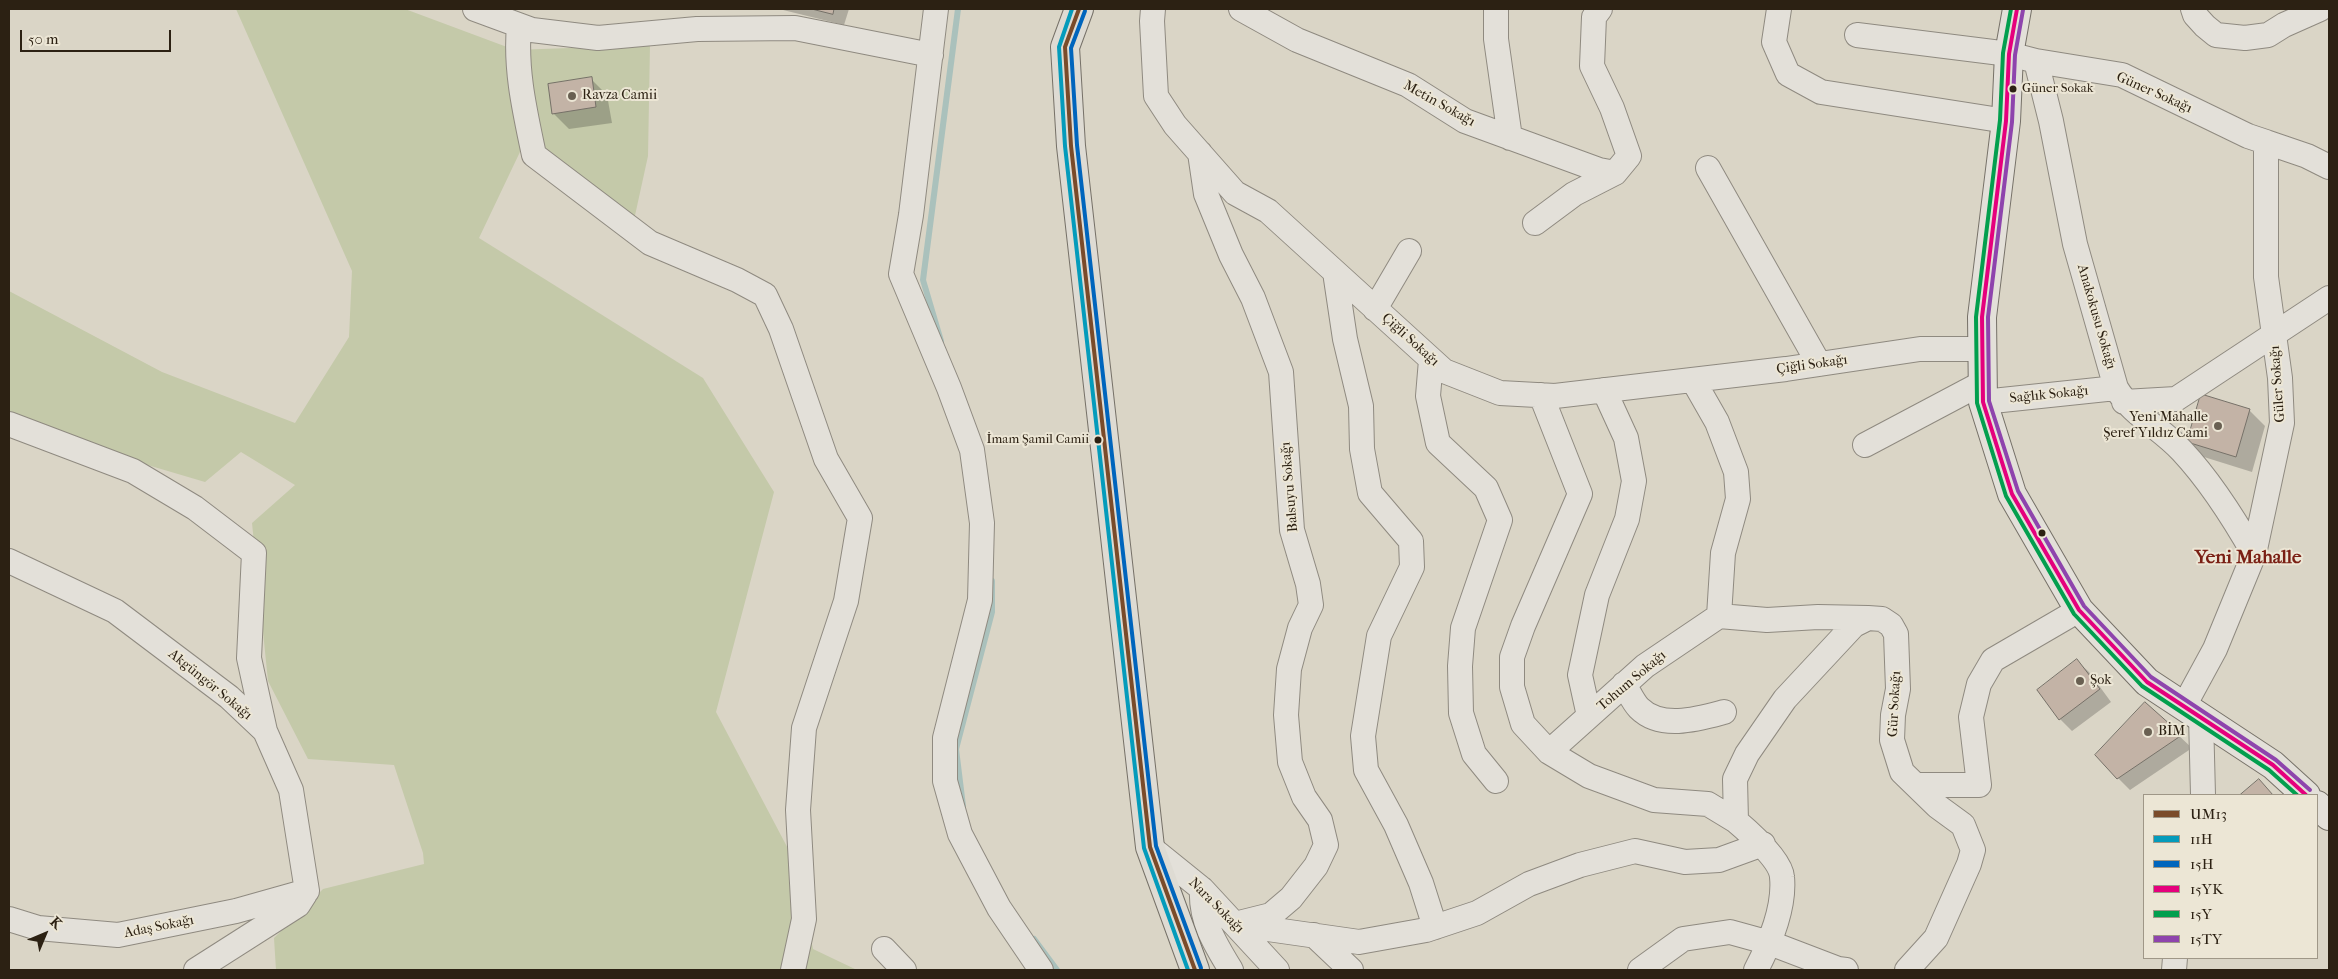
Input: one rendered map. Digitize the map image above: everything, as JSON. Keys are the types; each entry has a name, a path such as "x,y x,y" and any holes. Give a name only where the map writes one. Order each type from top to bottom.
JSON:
{"main road":[{"path":"1079,9 1065,47 1071,146 1150,847 1195,970"}],"street":[{"path":"476,9 532,30 598,38 697,29 795,28 931,55"},
{"path":"936,9 911,215 901,274 949,388 972,450 982,523 980,600 945,738 945,781 960,834 999,908 1041,970"},
{"name":"Çiğli Sokağı","path":"1153,9 1156,96 1175,125 1236,193 1268,211 1444,371 1500,393 1556,396 1819,364 1920,349 1982,349"},
{"name":"Metin Sokağı","path":"1241,9 1297,40 1408,85 1465,121 1599,170 1615,173"},
{"path":"1496,9 1496,40 1510,138"},
{"path":"1535,222 1574,194 1615,173 1628,156 1612,108 1592,66 1594,17 1600,9"},
{"path":"1779,9 1774,42 1788,74 1821,92 2006,121"},
{"path":"2017,9 2009,54 2006,121 1982,317 1983,392 2012,494 2079,610 2147,682 2273,765 2305,794"},
{"path":"2193,9 2205,26 2216,35 2245,38 2268,35 2284,25 2320,9"},
{"path":"519,26 517,46 520,83 534,155 650,243 737,280 765,295 781,329 826,459 860,518 846,601 804,728 798,810 804,919 793,970"},
{"path":"1857,35 2009,54 2036,61"},
{"name":"Güner Sokağı","path":"2036,61 2122,75 2248,136 2266,142"},
{"name":"Anakokusu Sokağı","path":"2036,61 2051,121 2075,244 2120,395"},
{"path":"2266,142 2307,156 2329,167"},
{"name":"Güler Sokağı","path":"2192,712 2214,649 2254,554 2282,422 2280,378 2266,277 2266,142"},
{"name":"Balsuyu Sokağı","path":"1200,153 1206,194 1231,255 1253,298 1281,372 1292,530 1308,584 1311,605 1300,628 1289,669 1286,715 1290,762 1304,797 1320,820 1326,845 1316,866 1290,898 1271,915 1234,924"},
{"path":"1708,168 1819,364"},
{"path":"1376,309 1409,250"},
{"path":"1335,272 1345,339 1361,406 1362,449 1370,493 1411,541 1412,567 1380,636 1363,736 1366,770 1396,825 1421,883 1435,927"},
{"name":"Sağlık Sokağı","path":"1983,392 2120,395 2176,399 2329,298"},
{"path":"1431,360 1428,396 1438,443 1486,488 1500,520 1463,628 1460,666 1462,713 1474,754 1496,780"},
{"path":"1693,380 1717,422 1736,472 1738,499 1723,553 1719,616"},
{"path":"1589,716 1580,675 1598,595 1627,519 1634,481 1626,438 1604,390"},
{"path":"1864,446 1983,392"},
{"path":"1541,395 1580,494 1523,626 1512,657 1512,687 1523,724 1550,752 1589,776 1654,800 1708,804 1736,821 1763,844 1783,876 1778,912 1770,943 1756,970"},
{"path":"2120,395 2181,450 2227,506 2254,554"},
{"path":"9,424 133,471 195,508 254,553 249,658 265,731"},
{"name":"Akgüngör Sokağı","path":"9,561 115,610 229,698 265,731 291,790 307,891"},
{"path":"1916,785 1979,784 1971,717 1979,684 1993,660 2079,610"},
{"name":"Gür Sokağı","path":"1719,616 1767,620 1818,617 1882,619 1891,625 1896,634 1898,689 1893,715 1892,740 1902,772 1936,806 1962,825 1973,850 1969,864 1936,938 1905,969"},
{"name":"Tohum Sokağı","path":"1550,752 1645,666 1719,616"},
{"path":"1736,821 1735,779 1747,754 1785,699 1854,626 1868,618"},
{"path":"1624,684 1639,708 1653,717 1688,722 1724,712"},
{"path":"2192,712 2203,794"},
{"path":"2318,806 2329,816"},
{"path":"1234,924 1359,942 1435,927 1477,913 1529,884 1580,865 1635,851 1685,862 1710,861 1719,860 1763,844"},
{"name":"Nara Sokağı","path":"1150,847 1202,889 1277,970"},
{"path":"1202,889 1201,907 1215,944 1231,970"},
{"path":"196,970 298,905 307,891"},
{"name":"Adaş Sokağı","path":"9,919 38,928 118,935 236,912 307,891"},
{"path":"1640,970 1683,938 1730,932 1770,943 1838,969 1846,970"},
{"path":"1314,935 1351,970"},
{"path":"884,949 904,970"}],"green space":[{"path":"236,9 405,9 515,50 650,45 648,156 634,220 578,189 529,133 479,238 703,378 774,492 716,712 794,860 813,949 857,970 276,970 274,938 323,889 424,864 423,853 394,765 308,759 268,681 252,523 295,485 241,452 205,482 9,424 9,291 162,372 295,423 349,337 352,271"}],"building":[{"path":"812,9 834,9 833,14"},
{"name":"Ravza Camii","path":"592,77 596,107 552,114 548,84"},
{"name":"Yeni Mahalle Şeref Yıldız Cami","path":"2201,394 2250,409 2236,457 2187,442"},
{"path":"2077,659 2100,689 2059,720 2037,690"},
{"path":"2145,702 2182,735 2117,779 2095,755"},
{"path":"2259,779 2272,794 2241,794"}],"waterway":[{"path":"941,341 923,280 958,9"},
{"path":"963,806 956,749 992,612 992,581"},
{"path":"1034,939 1057,970"}],"transit line":[{"name":"11H","path":"1072,9 1059,47 1065,146 1144,848 1188,970"},
{"name":"UM13","path":"1079,9 1065,47 1071,146 1150,847 1195,970"},
{"name":"15Y","path":"2011,9 2003,53 2000,120 1976,317 1977,403 2006,496 2074,614 2142,686 2269,770 2296,794"},
{"name":"15YK","path":"2017,9 2009,54 2006,121 1982,317 1983,402 2012,494 2079,610 2147,682 2273,765 2305,794"},
{"name":"15TY","path":"2023,10 2015,55 2012,122 1988,317 1989,401 2018,491 2084,606 2151,677 2276,760 2310,790"},
{"name":"15H","path":"1085,11 1071,48 1077,145 1156,846 1201,968"}],"place":[{"name":"Güner Sokak","path":"2013,89"},
{"name":"Ravza Camii","path":"572,96"},
{"name":"Yeni Mahalle Şeref Yıldız Cami","path":"2218,426"},
{"name":"İmam Şamil Camii","path":"1098,440"},
{"name":"Şok","path":"2080,681"},
{"name":"BİM","path":"2148,732"}],"district":[{"name":"Yeni Mahalle","path":"2248,558"}]}
